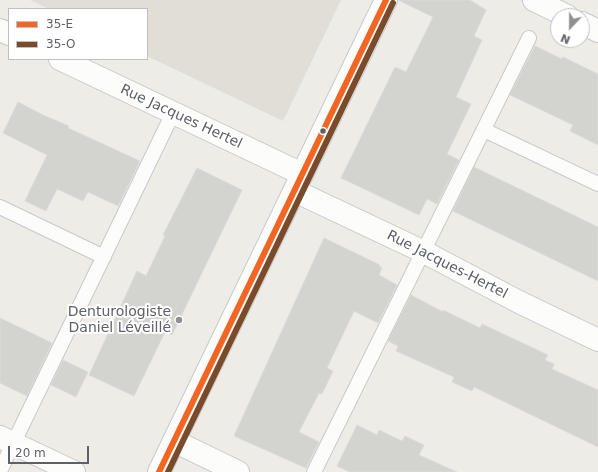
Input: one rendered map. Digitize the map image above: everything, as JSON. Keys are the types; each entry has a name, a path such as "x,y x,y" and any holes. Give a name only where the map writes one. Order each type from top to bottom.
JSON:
{"street":[{"path":"159,472 386,0"},
{"path":"534,0 550,8"},
{"name":"Rue Jacques Hertel","path":"62,60 173,113 298,182"},
{"name":"Rue Jacques-Hertel","path":"298,182 424,252 519,302 598,340"},
{"path":"7,440 74,472"},
{"path":"174,441 238,472"}],"lane":[{"path":"314,472 529,38"},
{"path":"0,471 7,440 104,257 173,113"},
{"path":"484,130 598,184"},
{"path":"0,206 104,257"}],"shaded area":[{"path":"30,0 341,0 283,121 148,56 148,8 47,8"}],"building":[{"path":"398,0 470,0 486,10 474,36 482,40 456,97 471,104 447,154 459,160 437,204 427,199 419,215 341,178 395,67 406,72 433,17"},
{"path":"535,46 562,59 563,57 598,74 598,145 570,131 573,125 510,95"},
{"path":"18,102 69,126 68,128 140,161 118,206 88,192 83,201 57,189 46,211 25,201 47,155 3,133"},
{"path":"474,167 598,227 598,281 453,211"},
{"path":"197,168 242,190 172,335 165,332 134,396 89,375 137,271 146,276 165,236 163,235"},
{"path":"324,238 380,265 379,266 382,268 379,275 397,285 378,323 354,311 327,368 333,371 322,394 319,393 299,432 319,442 306,468 234,436"},
{"path":"411,295 443,312 443,310 480,328 482,324 548,355 545,360 554,364 552,369 598,390 598,447 474,387 472,391 452,382 454,377 396,351 398,346 388,341"},
{"path":"0,318 52,343 27,396 0,383"},
{"path":"63,360 88,372 76,397 51,385"},
{"path":"357,425 377,435 379,430 402,441 405,436 424,445 419,455 457,472 350,472 337,466"}],"transit line":[{"name":"35-E","path":"159,472 386,0"},
{"name":"35-O","path":"168,472 393,3"}],"place":[{"name":"Denturologiste Daniel Léveillé","path":"179,320"}]}
